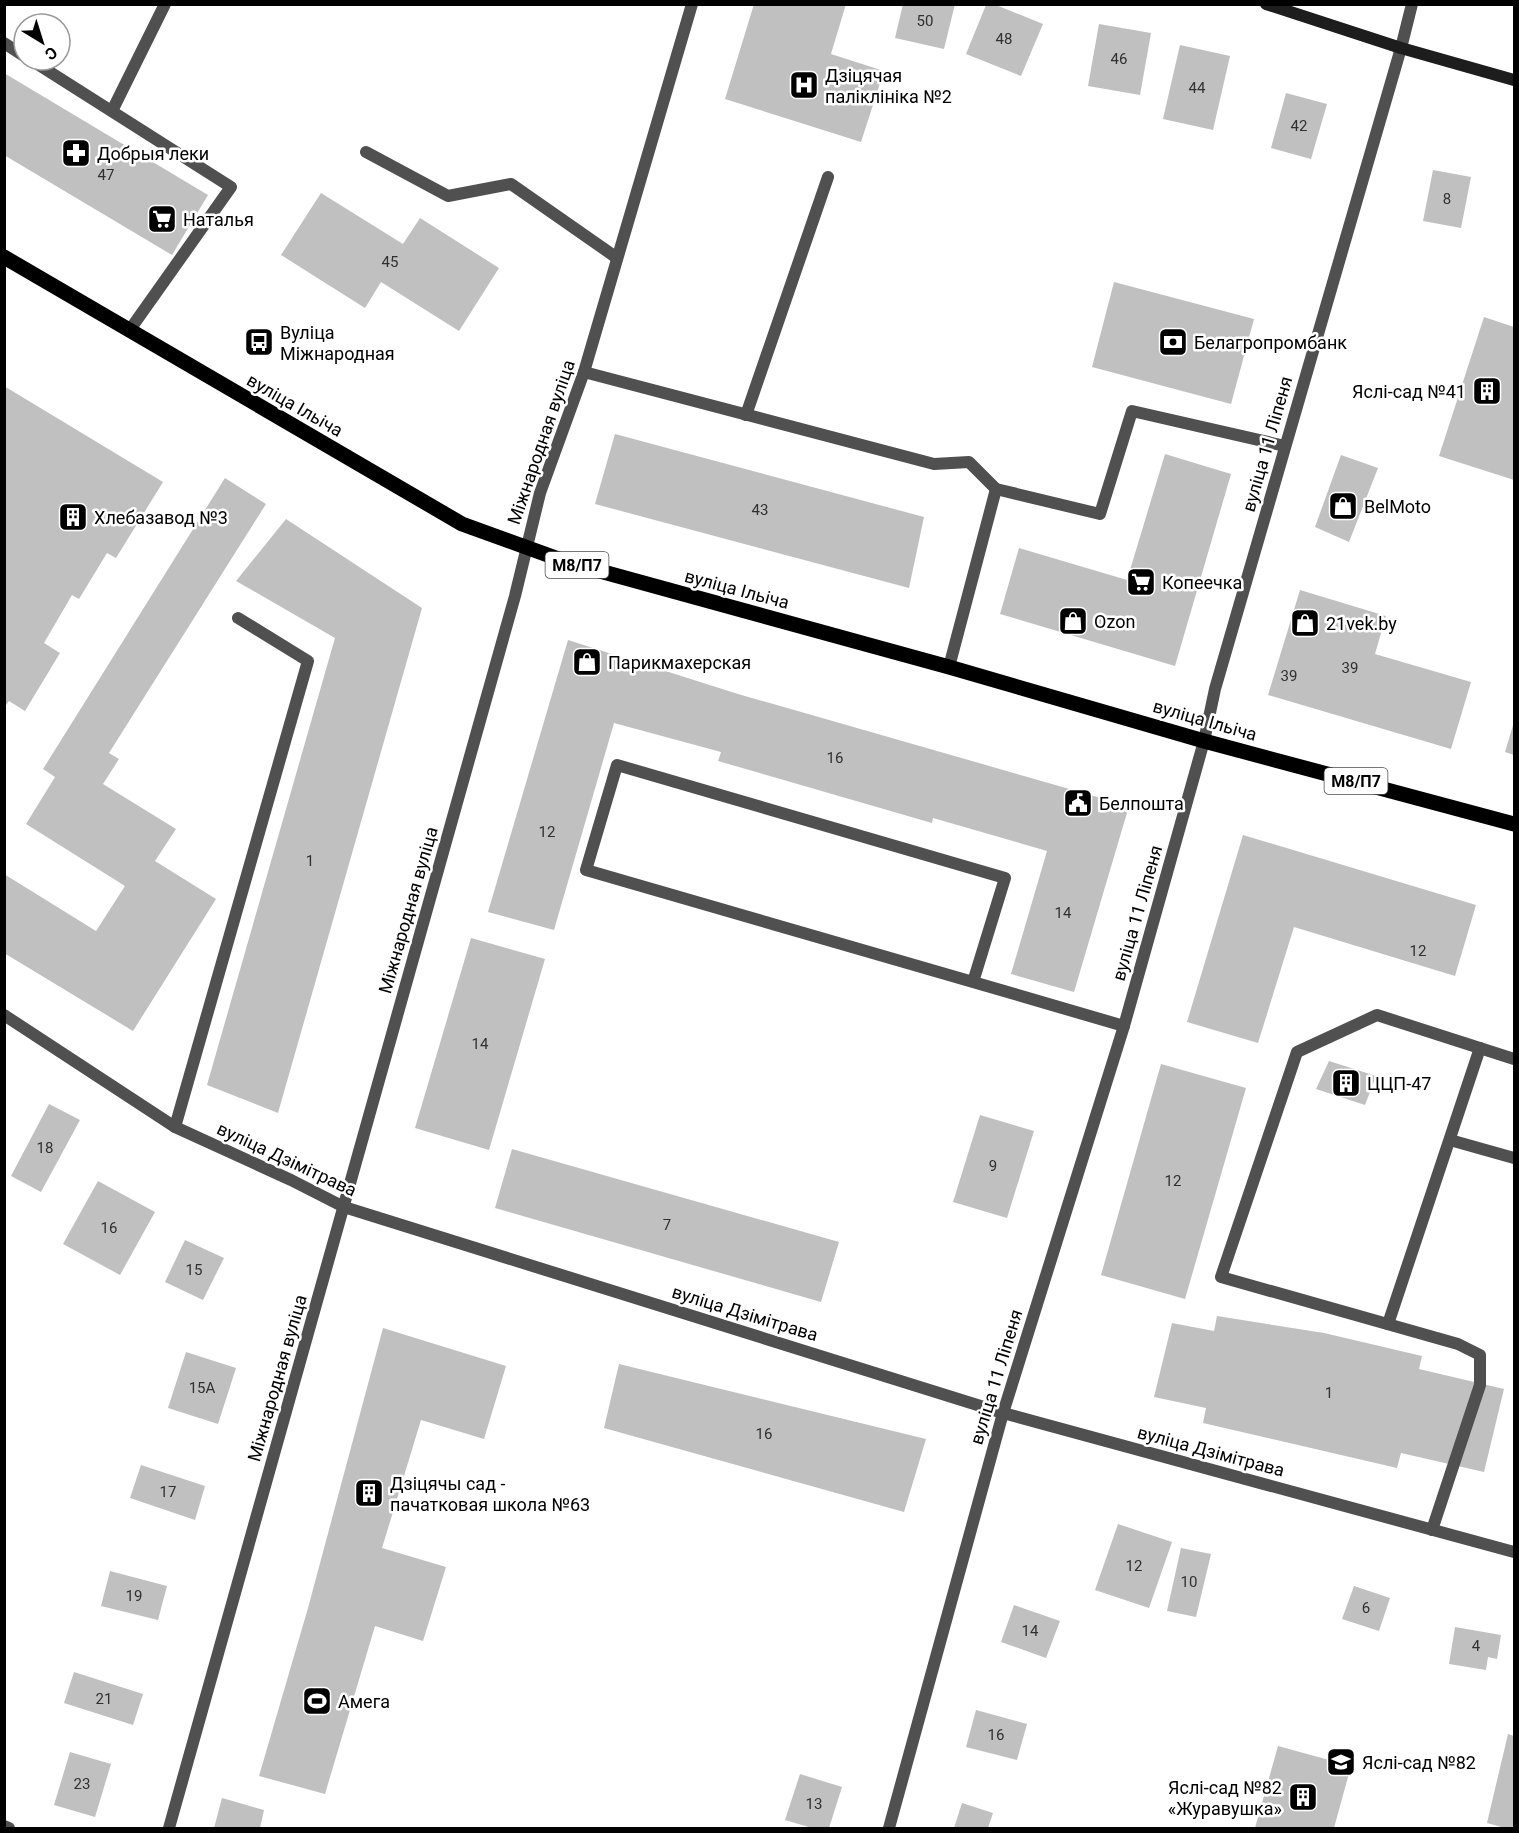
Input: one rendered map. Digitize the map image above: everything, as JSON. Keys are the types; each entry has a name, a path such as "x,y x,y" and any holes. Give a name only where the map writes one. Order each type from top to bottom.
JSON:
{"main road":[{"name":"вуліца Ільіча","path":"4,257 462,524 525,548 567,562 949,667 1204,741 1515,824"}],"street":[{"path":"112,111 165,4"},
{"name":"Міжнародная вуліца","path":"169,1828 512,607 540,493 584,372 692,4"},
{"path":"1266,4 1401,48 1515,80"},
{"name":"вуліца 11 Ліпеня","path":"889,1828 1003,1413 1124,1026 1204,741 1215,690 1412,4"},
{"path":"50,72 231,187 129,331"},
{"path":"366,152 448,196 511,184 617,258"},
{"path":"746,415 828,177"},
{"path":"584,372 934,465 969,462 996,489 1100,514 1132,411 1285,446"},
{"path":"949,667 996,489"},
{"path":"175,1127 308,661 238,618"},
{"path":"973,982 1005,878 617,765 586,870 1124,1026"},
{"name":"вуліца Дзімітрава","path":"4,1015 175,1127 344,1207 1003,1413 1515,1551"},
{"path":"1432,1530 1480,1385 1480,1355 1458,1344 1221,1277 1297,1052 1377,1015 1515,1059"},
{"path":"1388,1324 1480,1048"},
{"path":"1450,1140 1515,1158"},
{"path":"4,1826 9,1828"}],"building":[{"name":"Дзіцячая паліклініка №2","path":"754,4 846,4 831,54 884,71 861,142 725,99"},
{"path":"903,4 955,4 944,49 895,38"},
{"path":"986,5 996,5 1043,24 1021,76 966,54"},
{"path":"1099,24 1151,33 1140,95 1088,86"},
{"path":"1180,45 1230,56 1213,130 1163,119"},
{"path":"4,73 208,195 172,255 4,155"},
{"path":"1286,93 1327,104 1311,159 1271,148"},
{"path":"1433,170 1471,177 1461,228 1423,221"},
{"path":"321,193 403,244 420,218 499,268 459,331 381,282 365,308 281,255"},
{"name":"Белагропромбанк","path":"1114,282 1254,319 1231,404 1092,367"},
{"name":"Яслі-сад №41","path":"1484,317 1514,327 1514,480 1439,456"},
{"name":"Хлебазавод №3","path":"4,386 163,482 116,558 107,553 79,599 72,595 44,643 60,653 25,711 9,701 4,708"},
{"path":"615,434 924,517 909,588 595,504"},
{"path":"1165,454 1231,474 1175,666 1000,614 1019,548 1127,580"},
{"name":"BelMoto","path":"1341,455 1378,468 1349,542 1315,527"},
{"path":"225,478 266,504 109,753 119,759 103,784 176,829 155,861 216,899 133,1031 4,953 4,874 96,931 125,886 26,824 55,777 43,769"},
{"path":"286,519 422,608 278,1113 207,1085 335,638 236,581"},
{"path":"1300,590 1386,616 1375,654 1471,682 1451,749 1268,695"},
{"path":"568,640 738,694 1129,806 1074,992 1011,974 1047,851 933,818 932,823 718,761 721,752 614,723 554,930 488,912"},
{"path":"1514,722 1514,755 1505,752"},
{"path":"1243,835 1476,905 1455,976 1294,927 1258,1043 1187,1022"},
{"path":"471,938 545,959 489,1150 415,1128"},
{"name":"ЦЦП-47","path":"1329,1061 1376,1076 1365,1105 1316,1089"},
{"path":"1161,1064 1246,1088 1185,1299 1101,1275"},
{"path":"49,1104 80,1120 41,1192 11,1176"},
{"path":"980,1115 1034,1131 1007,1218 953,1202"},
{"path":"512,1149 839,1242 821,1302 495,1208"},
{"path":"98,1181 155,1212 120,1275 63,1244"},
{"path":"185,1240 224,1258 203,1300 165,1282"},
{"path":"1217,1316 1324,1333 1422,1356 1419,1369 1504,1389 1484,1472 1401,1453 1397,1468 1203,1423 1206,1408 1154,1397 1172,1323 1214,1331"},
{"name":"Дзіцячы сад - пачатковая школа №63","path":"383,1328 506,1366 484,1439 421,1420 382,1548 446,1567 423,1641 375,1626 325,1794 259,1776 308,1608"},
{"path":"186,1352 236,1368 218,1424 168,1408"},
{"path":"619,1364 926,1439 904,1512 604,1428"},
{"path":"141,1465 205,1486 195,1520 130,1498"},
{"path":"1118,1524 1172,1542 1149,1608 1095,1590"},
{"path":"1181,1548 1211,1554 1196,1617 1167,1611"},
{"path":"110,1571 167,1586 158,1620 101,1606"},
{"path":"1354,1586 1390,1598 1379,1631 1342,1619"},
{"path":"1014,1605 1060,1621 1046,1658 1001,1642"},
{"path":"1455,1627 1501,1635 1497,1659 1488,1657 1486,1670 1449,1664"},
{"path":"74,1672 143,1694 133,1725 64,1703"},
{"path":"976,1710 1027,1724 1017,1760 966,1747"},
{"path":"1508,1734 1514,1736 1514,1828 1487,1823"},
{"name":"Яслі-сад №82 «Журавушка»","path":"1278,1746 1351,1766 1334,1828 1255,1828"},
{"path":"70,1752 111,1764 95,1817 54,1805"},
{"path":"800,1774 842,1787 829,1828 812,1828 785,1820"},
{"path":"222,1798 264,1810 260,1828 214,1828"},
{"path":"962,1803 993,1813 988,1828 954,1828"}],"place":[{"name":"Дзіцячая паліклініка №2","path":"804,85"},
{"name":"Добрыя леки","path":"76,153"},
{"name":"Наталья","path":"162,219"},
{"name":"Вуліца Міжнародная","path":"259,342"},
{"name":"Белагропромбанк","path":"1173,342"},
{"name":"Яслі-сад №41","path":"1487,391"},
{"name":"BelMoto","path":"1343,506"},
{"name":"Хлебазавод №3","path":"73,517"},
{"name":"Копеечка","path":"1141,582"},
{"name":"Ozon","path":"1073,621"},
{"name":"21vek.by","path":"1305,623"},
{"name":"Парикмахерская","path":"587,662"},
{"name":"Белпошта","path":"1078,803"},
{"name":"ЦЦП-47","path":"1346,1083"},
{"name":"Дзіцячы сад - пачатковая школа №63","path":"369,1493"},
{"name":"Амега","path":"317,1701"},
{"name":"Яслі-сад №82","path":"1341,1762"},
{"name":"Яслі-сад №82 «Журавушка»","path":"1303,1797"}]}
